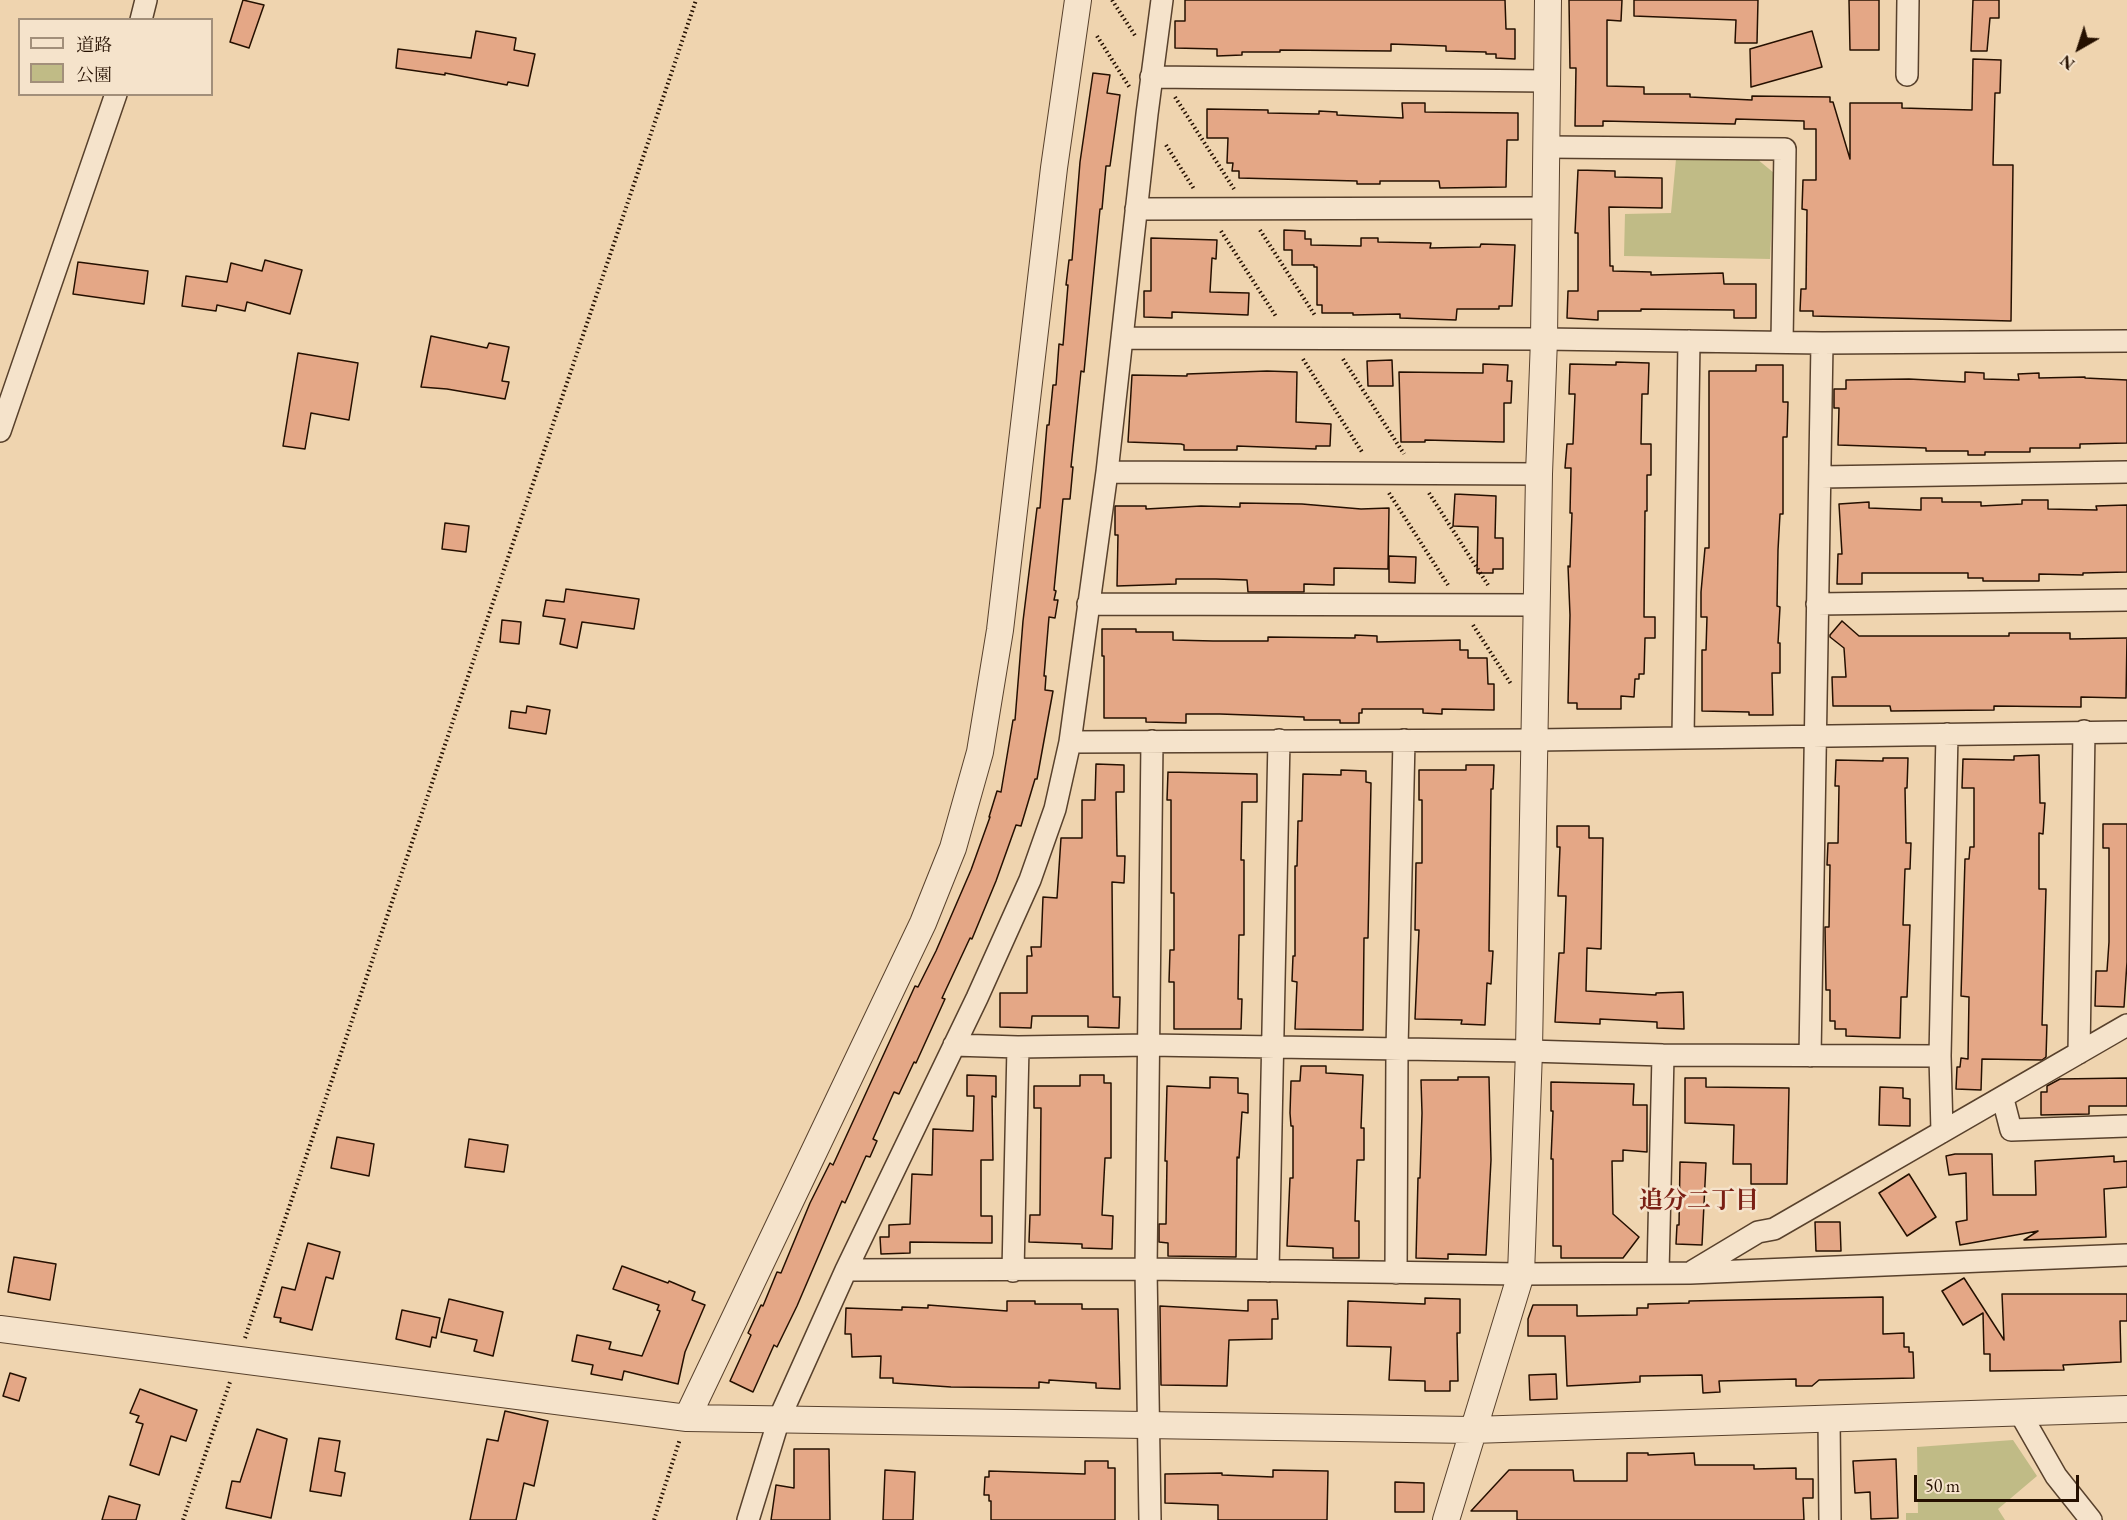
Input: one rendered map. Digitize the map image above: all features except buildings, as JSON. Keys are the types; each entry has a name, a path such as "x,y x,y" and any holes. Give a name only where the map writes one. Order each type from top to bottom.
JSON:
{"street":[{"path":"142,18 146,0"},
{"path":"687,1418 923,923 953,848 980,752 1000,630 1053,180 1078,0"},
{"path":"748,1520 779,1419 846,1270 1030,880 1055,809 1070,742 1107,472 1151,77 1162,0"},
{"path":"1446,1520 1521,1274 1529,1051 1539,474 1544,339 1548,0"},
{"path":"1907,75 1908,0"},
{"path":"1151,77 1547,81"},
{"path":"0,431 115,96"},
{"path":"1545,147 1785,149 1782,342"},
{"path":"1136,209 1546,208"},
{"path":"1122,338 1544,339 1822,343 2127,341"},
{"path":"1683,737 1689,341"},
{"path":"1810,1056 1822,343"},
{"path":"1107,472 1539,474"},
{"path":"1821,477 2127,472"},
{"path":"1817,604 2127,600"},
{"path":"1088,604 1537,605"},
{"path":"2079,1053 2084,732"},
{"path":"1070,742 1535,740 2127,732"},
{"path":"1942,1132 1940,1056 1947,734"},
{"path":"1268,1271 1279,740"},
{"path":"1396,1272 1397,1049 1404,740"},
{"path":"1150,1520 1146,1269 1152,741"},
{"path":"1690,1273 1758,1232 1774,1229 2003,1099 2127,1025"},
{"path":"954,1045 1018,1047 1149,1045 1663,1055 1940,1056"},
{"path":"1013,1271 1018,1047"},
{"path":"1658,1273 1663,1055"},
{"path":"2003,1099 2012,1130 2127,1126"},
{"path":"846,1270 1146,1269 1521,1274 1690,1273 2127,1255"},
{"path":"0,1329 687,1418 1472,1430 2127,1409"},
{"path":"2020,1413 2056,1476 2091,1520"},
{"path":"1829,1417 1830,1520"}],"path":[{"path":"183,1520 696,0"},
{"path":"1096,35 1514,690"},
{"path":"654,1520 687,1418"}],"green space":[{"path":"1676,159 1757,159 1774,173 1770,259 1624,256 1625,214 1671,213"},
{"path":"2013,1440 2037,1476 1998,1509 2005,1520 1906,1520 1906,1513 1918,1513 1917,1447"}],"district":[{"name":"追分二丁目","path":"1699,1201"}]}
